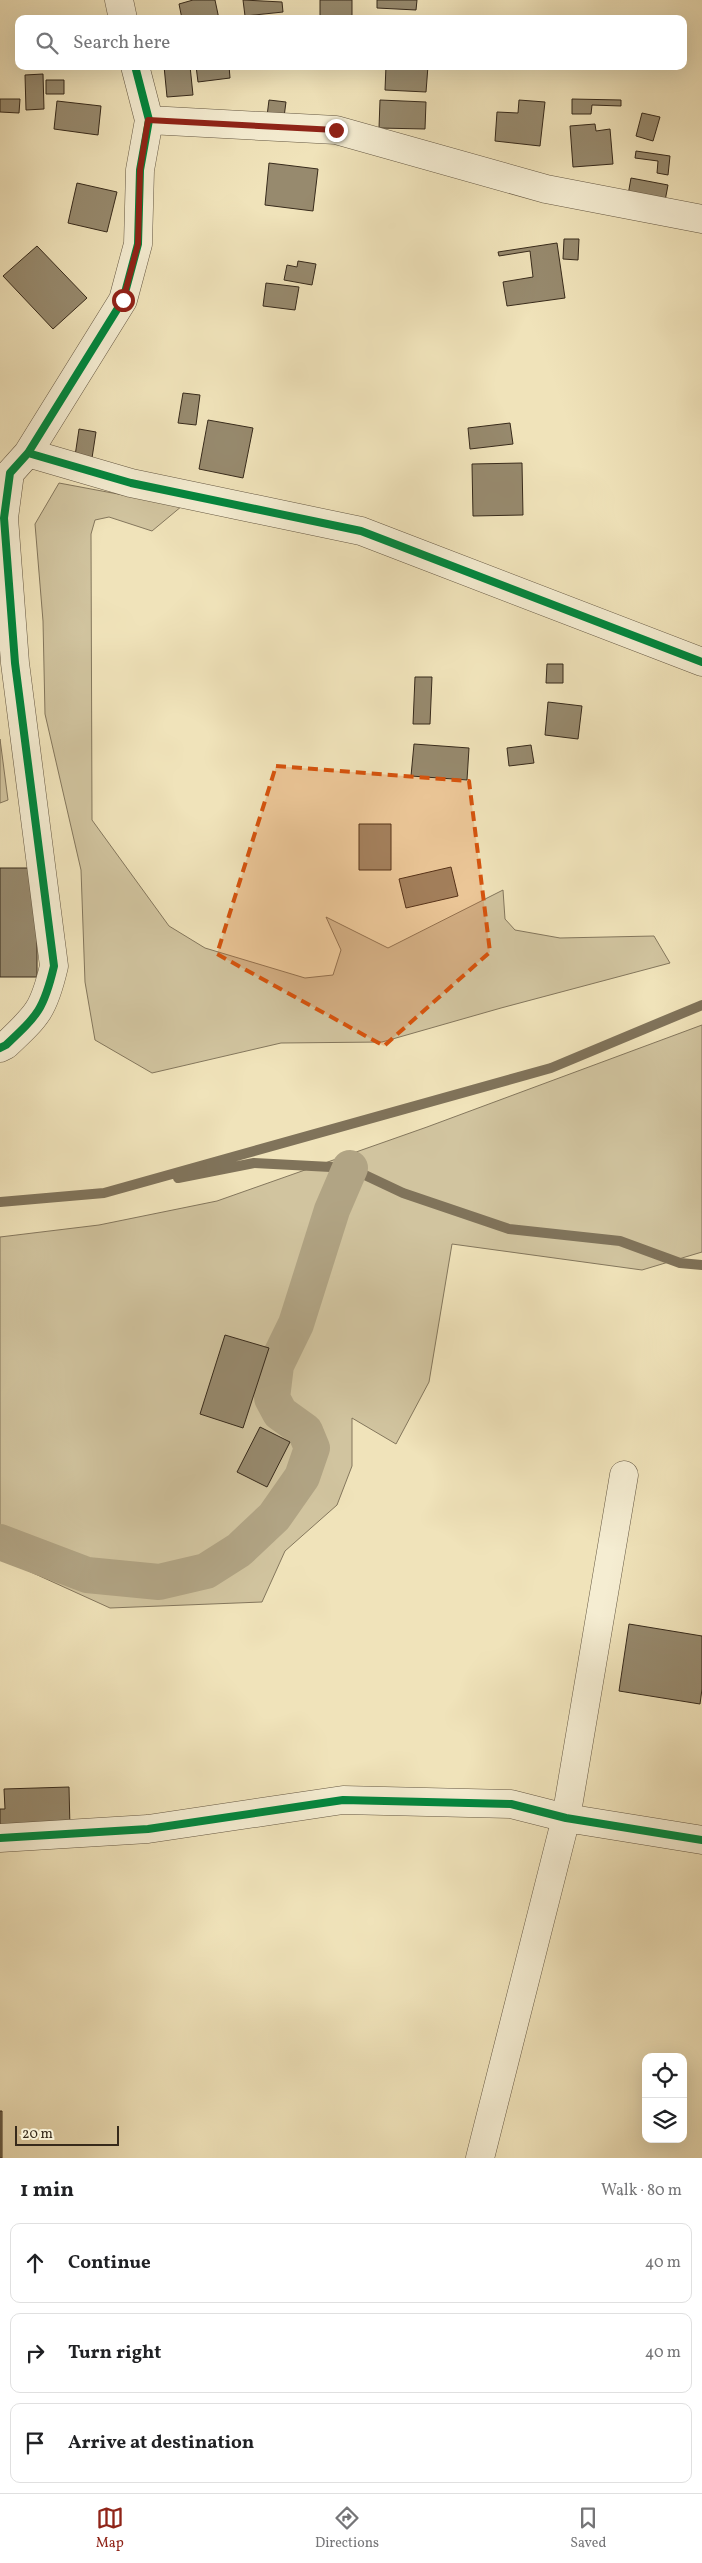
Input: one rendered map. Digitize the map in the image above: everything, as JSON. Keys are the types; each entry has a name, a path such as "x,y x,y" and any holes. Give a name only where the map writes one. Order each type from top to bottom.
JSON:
{"street":[{"path":"119,0 123,15"},
{"path":"0,1048 6,1046 33,1020 46,998 54,966 15,663 4,518 10,473 28,453 123,300 138,244 140,170 148,120 136,70"},
{"path":"148,120 336,130 546,189 702,219"},
{"path":"28,453 131,484 361,531 702,662"},
{"path":"480,2158 566,1818 624,1475"},
{"path":"0,1838 148,1829 343,1800 511,1804 566,1818 702,1840"}],"highlighted area":[{"path":"276,766 469,781 490,952 384,1046 217,954"}],"shaded area":[{"path":"59,483 182,506 152,531 109,517 95,520 91,534 92,820 169,926 205,948 305,978 333,975 341,950 326,917 388,948 503,890 505,919 515,930 560,938 654,936 670,963 382,1042 281,1043 152,1073 95,1040 85,982 81,870 45,714 43,621 35,524"},
{"path":"0,739 8,800 0,803"},
{"path":"702,1025 702,1252 642,1270 452,1244 429,1382 396,1444 352,1418 352,1466 337,1505 285,1551 262,1602 110,1608 0,1558 0,1237 99,1225 217,1201 427,1127"}],"building":[{"path":"193,0 215,0 218,15 181,15 179,4"},
{"path":"243,0 282,2 283,12 245,15"},
{"path":"320,0 352,0 352,15 320,15"},
{"path":"377,0 417,0 416,10 377,8"},
{"path":"164,70 190,70 193,95 167,97"},
{"path":"196,70 229,70 230,78 198,82"},
{"path":"386,70 428,70 426,92 385,90"},
{"path":"43,74 44,109 26,110 25,75"},
{"path":"46,80 64,80 64,94 46,94"},
{"path":"0,99 20,99 19,113 0,112"},
{"path":"572,99 621,100 621,106 592,105 591,114 572,114"},
{"path":"269,100 286,102 284,117 267,116"},
{"path":"380,100 426,102 425,129 379,128"},
{"path":"519,100 545,102 540,146 495,141 497,112 518,113"},
{"path":"57,101 101,106 98,135 54,129"},
{"path":"642,113 660,117 653,141 636,136"},
{"path":"595,124 596,131 610,129 613,164 573,167 570,126"},
{"path":"636,151 670,156 668,175 657,173 658,161 635,158"},
{"path":"269,163 318,169 313,211 265,205"},
{"path":"631,178 668,185 665,201 628,195"},
{"path":"77,183 117,192 107,232 68,223"},
{"path":"564,239 579,239 578,260 563,259"},
{"path":"557,243 565,298 507,306 503,282 533,277 530,251 499,256 498,252"},
{"path":"37,246 87,298 53,329 3,276"},
{"path":"298,261 316,264 312,285 284,280 287,265 297,267"},
{"path":"266,283 299,287 295,310 263,306"},
{"path":"183,393 200,395 196,425 178,423"},
{"path":"208,420 253,428 243,478 199,469"},
{"path":"510,423 513,444 470,449 468,428"},
{"path":"79,429 96,432 92,458 75,456"},
{"path":"522,463 523,515 473,516 472,464"},
{"path":"547,664 563,664 563,683 546,683"},
{"path":"415,677 432,677 430,724 413,724"},
{"path":"548,702 582,706 578,739 545,735"},
{"path":"414,744 469,748 467,780 411,776"},
{"path":"531,745 534,763 509,766 507,748"},
{"path":"359,824 391,824 391,870 359,870"},
{"path":"451,867 458,896 406,908 399,879"},
{"path":"0,868 37,868 37,977 0,977"},
{"path":"225,1335 269,1348 243,1428 200,1414"},
{"path":"260,1427 290,1442 267,1487 237,1472"},
{"path":"629,1624 702,1636 702,1689 700,1704 619,1691"},
{"path":"69,1787 70,1829 0,1831 0,1809 5,1809 4,1789"},
{"path":"0,2111 2,2111 2,2158 0,2158"}],"waterway":[{"path":"0,1202 104,1193 551,1068 702,1005"},
{"path":"178,1178 254,1163 350,1168 403,1193 509,1229 620,1241 680,1263 702,1265"},
{"path":"0,1542 87,1575 159,1582 206,1571 239,1550 274,1517 302,1477 312,1448 305,1431 280,1413 272,1398 276,1365 296,1324 332,1210 350,1168"}],"cycle path":[{"path":"0,1048 6,1045 33,1018 43,1002 54,966 15,663 4,518 10,473 28,453 123,300 138,244 140,170 149,120 136,70"},
{"path":"28,453 131,483 361,531 702,662"},
{"path":"0,1838 148,1829 343,1800 511,1804 566,1818 702,1840"}],"route":[{"path":"123,300 138,244 140,170 148,120 336,130"}]}
